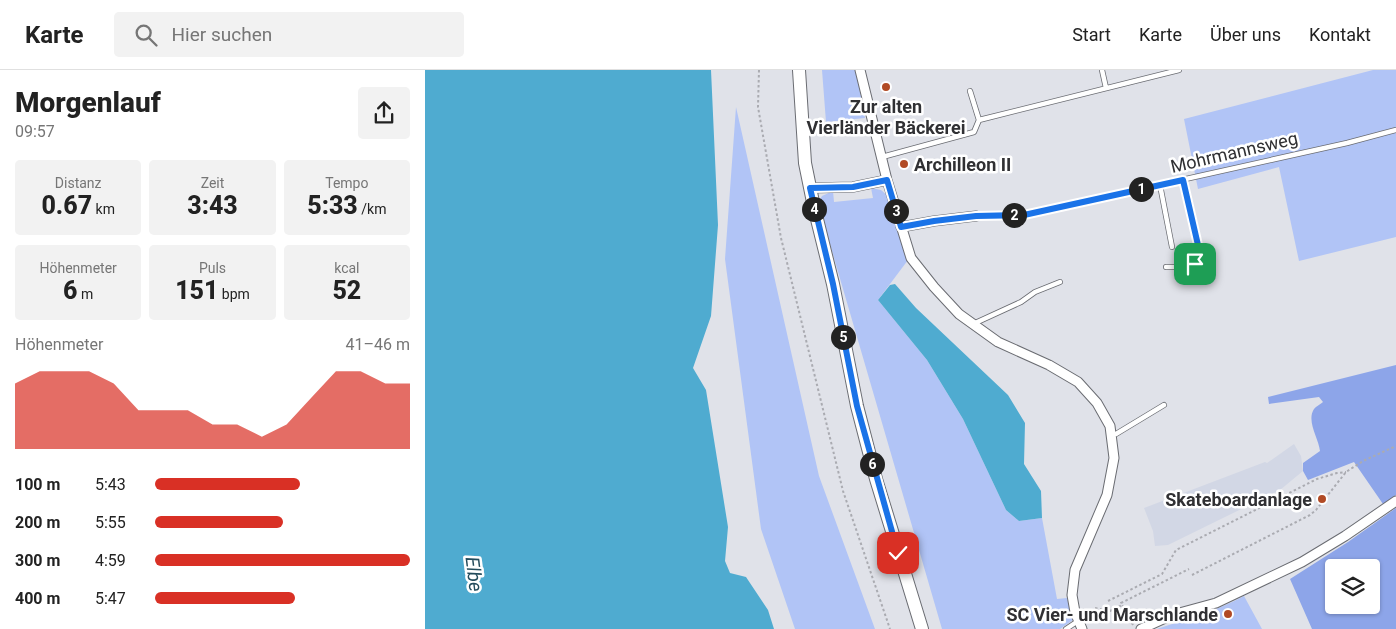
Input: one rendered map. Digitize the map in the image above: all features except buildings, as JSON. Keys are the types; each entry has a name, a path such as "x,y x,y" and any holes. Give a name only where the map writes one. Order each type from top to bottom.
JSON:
{"street":[{"path":"799,70 805,163 833,284 857,406 876,480 922,629"},
{"path":"860,70 887,180 911,258 959,314 998,342 1049,365 1078,382 1097,403 1110,426 1114,458 1107,495 1075,570 1072,595 1080,625"},
{"path":"810,188 853,187 887,180"},
{"name":"Mohrmannsweg","path":"901,227 976,216"},
{"path":"1141,629 1172,615 1216,602 1302,562 1345,536 1396,501"}],"lane":[{"path":"1102,70 1106,88"},
{"path":"979,120 1179,70"},
{"path":"881,157 974,132 979,120 970,91"},
{"name":"Mohrmannsweg","path":"976,216 1024,215 1347,143 1396,130"},
{"path":"1166,267 1185,267 1195,264 1201,258 1183,180"},
{"path":"1160,185 1172,247"},
{"path":"973,324 1021,302 1035,292 1060,282"},
{"path":"1111,434 1116,434 1164,405"},
{"path":"1066,629 1080,625"}],"path":[{"path":"759,70 758,107 781,238 843,491 890,629"},
{"path":"1192,575 1310,515 1346,472 1363,461 1396,446"},
{"path":"1108,601 1161,574 1175,550 1317,479 1346,472"},
{"path":"1095,608 1110,611 1122,605 1121,603 1189,569"},
{"path":"1122,605 1135,629"}],"shaded area":[{"path":"822,70 856,70 865,118 826,122"},
{"path":"1373,70 1396,70 1396,237 1299,261 1279,167 1198,189 1184,119"},
{"path":"736,107 819,476 875,629 795,629 761,529 725,259"},
{"path":"871,188 881,190 888,196 908,260 878,300 927,360 963,419 1006,510 1019,521 1042,518 1057,599 1067,598 1073,620 1060,629 942,629 818,203 822,196 833,191 834,202 873,198"},
{"path":"1396,365 1396,495 1383,504 1354,462 1308,480 1303,471 1303,463 1320,451 1311,419 1315,408 1323,402 1319,397 1269,404 1268,397"},
{"path":"1294,444 1301,456 1303,471 1280,490 1168,545 1155,546 1153,531 1144,508 1265,462 1267,463"},
{"path":"1396,508 1396,629 1312,629 1290,579 1348,542"},
{"name":"SC Vier- und Marschlande","path":"1244,596 1262,629 1157,629 1213,610"}],"water":[{"name":"Elbe","path":"425,70 711,70 718,225 711,316 693,368 706,390 728,527 725,561 730,573 746,577 768,610 774,629 425,629"},
{"path":"895,284 916,308 1008,395 1025,423 1024,464 1041,491 1042,518 1019,521 1006,510 963,419 927,360 878,300 890,285"}],"place":[{"name":"Zur alten Vierländer Bäckerei","path":"886,87"},
{"name":"Archilleon II","path":"904,164"},
{"name":"Skateboardanlage","path":"1322,499"},
{"name":"SC Vier- und Marschlande","path":"1228,614"}],"route":[{"path":"898,553 876,480 857,406 833,284 817,224 810,188 853,187 887,180 901,227 976,216 1024,215 1183,180 1201,258 1195,264"}]}
